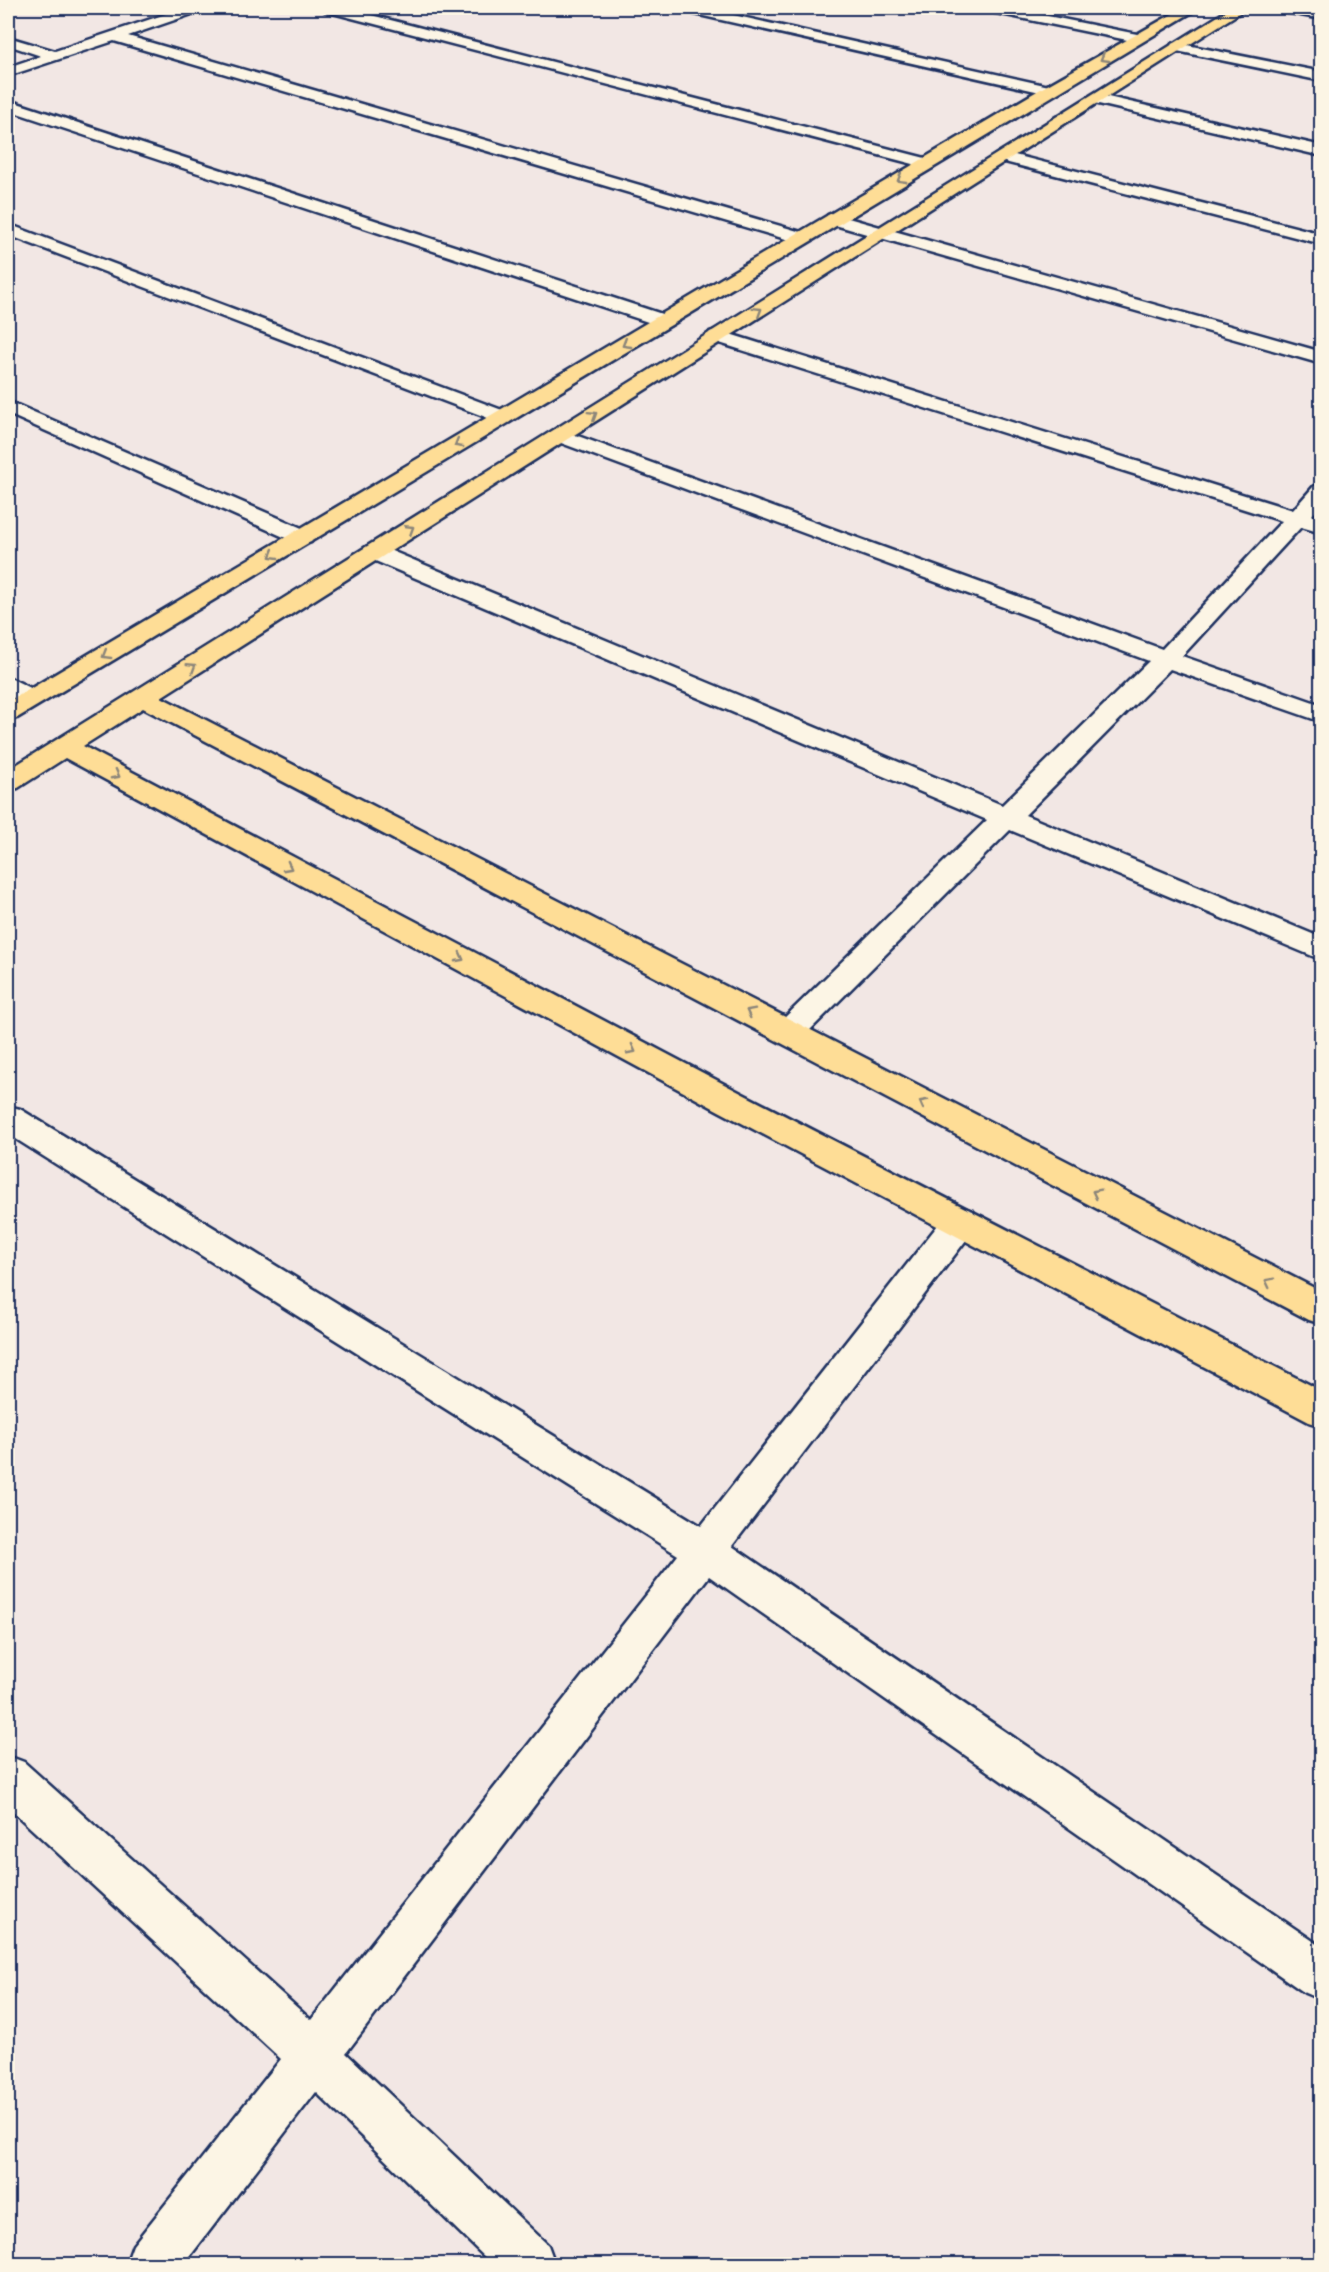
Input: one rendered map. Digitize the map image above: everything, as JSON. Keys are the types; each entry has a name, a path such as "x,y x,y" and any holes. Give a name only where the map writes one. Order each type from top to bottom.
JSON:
{"main road":[{"path":"8,713 1049,90 1191,8"},
{"path":"8,782 1240,8"},
{"path":"143,698 1322,1309"},
{"path":"64,747 720,1096 1322,1410"}],"street":[{"path":"8,72 196,8"},
{"path":"330,8 927,163"},
{"path":"686,8 1049,90"},
{"path":"991,8 1137,38"},
{"path":"1284,8 1322,15"},
{"path":"113,36 802,238"},
{"path":"8,42 55,56"},
{"path":"1177,47 1322,77"},
{"path":"1095,99 1322,151"},
{"path":"8,105 664,321"},
{"path":"1003,157 1322,239"},
{"path":"834,219 1322,358"},
{"path":"8,229 503,417"},
{"path":"717,336 1309,522"},
{"path":"8,407 303,537"},
{"path":"560,436 1322,714"},
{"path":"789,1032 1004,817 1309,522 1322,491"},
{"path":"374,552 1322,950"},
{"path":"8,685 32,698"},
{"path":"8,1118 706,1551 1322,1976"},
{"path":"152,2265 962,1221"},
{"path":"8,1778 314,2056 529,2265"}]}
